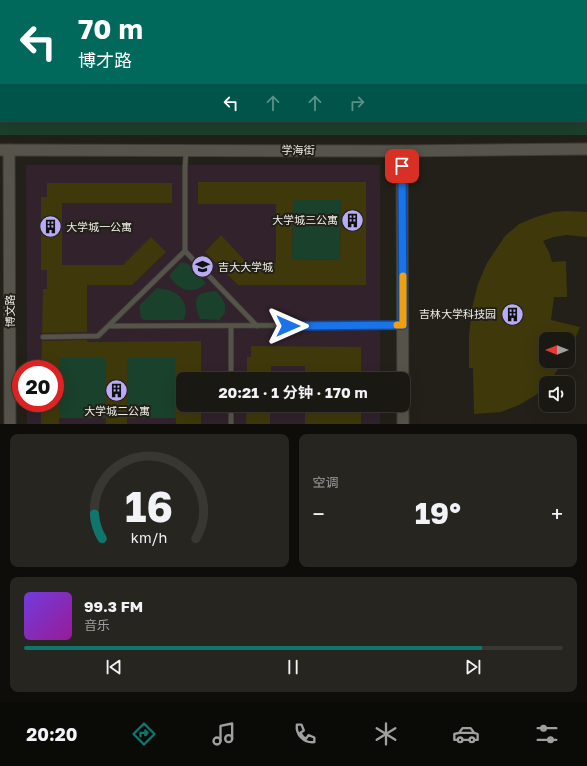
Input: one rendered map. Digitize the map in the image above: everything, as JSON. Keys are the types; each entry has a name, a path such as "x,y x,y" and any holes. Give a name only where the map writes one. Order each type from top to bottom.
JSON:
{"street":[{"name":"学海街","path":"5,150 402,151 587,149"},
{"name":"博文路","path":"5,150 10,424"},
{"path":"402,151 403,424"}],"lane":[{"path":"187,150 185,167 185,251 258,326"},
{"path":"44,337 98,336 110,326 185,251"},
{"path":"110,326 403,325"},
{"path":"231,326 231,372"},
{"path":"231,412 231,424"}],"shaded area":[{"name":"吉大大学城","path":"26,165 380,165 380,372 176,372 176,412 380,412 380,424 27,424 27,412 64,412 64,360 27,360"}],"green space":[{"path":"0,122 587,122 587,135 0,135"},
{"path":"293,200 341,200 340,260 292,259"},
{"path":"181,262 188,264 206,283 201,287 191,290 186,290 177,285 169,276"},
{"path":"157,288 171,291 180,297 186,310 183,320 144,320 141,318 139,306"},
{"path":"216,291 224,301 225,313 219,320 200,319 196,307 197,299 203,293"},
{"path":"59,358 106,358 106,418 59,418 59,412 64,412 64,360 59,360"},
{"path":"127,358 175,358 176,418 127,418"}],"building":[{"name":"大学城三公寓","path":"198,182 366,182 366,285 238,285 205,252 221,235 247,263 276,263 276,204 198,204","holes":["293,200 341,200 340,260 292,259"]},
{"name":"大学城一公寓","path":"47,183 172,183 172,203 62,203 62,265 123,265 151,237 166,252 132,285 87,285 87,332 42,333 43,289 47,289 47,270 41,270 41,197 47,197"},
{"name":"吉林大学科技园","path":"553,212 587,212 587,237 566,235 543,241 552,262 566,261 567,297 554,297 551,320 580,327 575,339 575,332 539,332 539,368 559,368 553,376 539,376 539,392 536,395 519,405 501,412 474,414 473,368 469,368 469,335 472,308 478,284 487,263 505,236 519,224"},
{"name":"大学城二公寓","path":"42,341 201,341 201,372 176,372 175,379 175,358 127,358 127,424 106,424 106,358 59,358 59,360 41,360"},
{"path":"251,346 361,347 361,372 305,372 305,366 271,366 271,372 247,372 247,357 251,357"},
{"path":"175,405 176,412 201,412 201,424 176,424"},
{"path":"41,412 59,412 59,424 41,424"},
{"path":"247,412 270,412 270,424 246,424"},
{"path":"305,412 361,412 361,424 305,424"}],"slow traffic":[{"path":"397,325 403,325 403,276"}],"place":[{"name":"大学城三公寓","path":"353,220"},
{"name":"大学城一公寓","path":"51,227"},
{"name":"吉大大学城","path":"203,267"},
{"name":"吉林大学科技园","path":"512,314"},
{"name":"大学城二公寓","path":"117,391"}],"route":[{"path":"288,326 403,325 402,166"}]}
